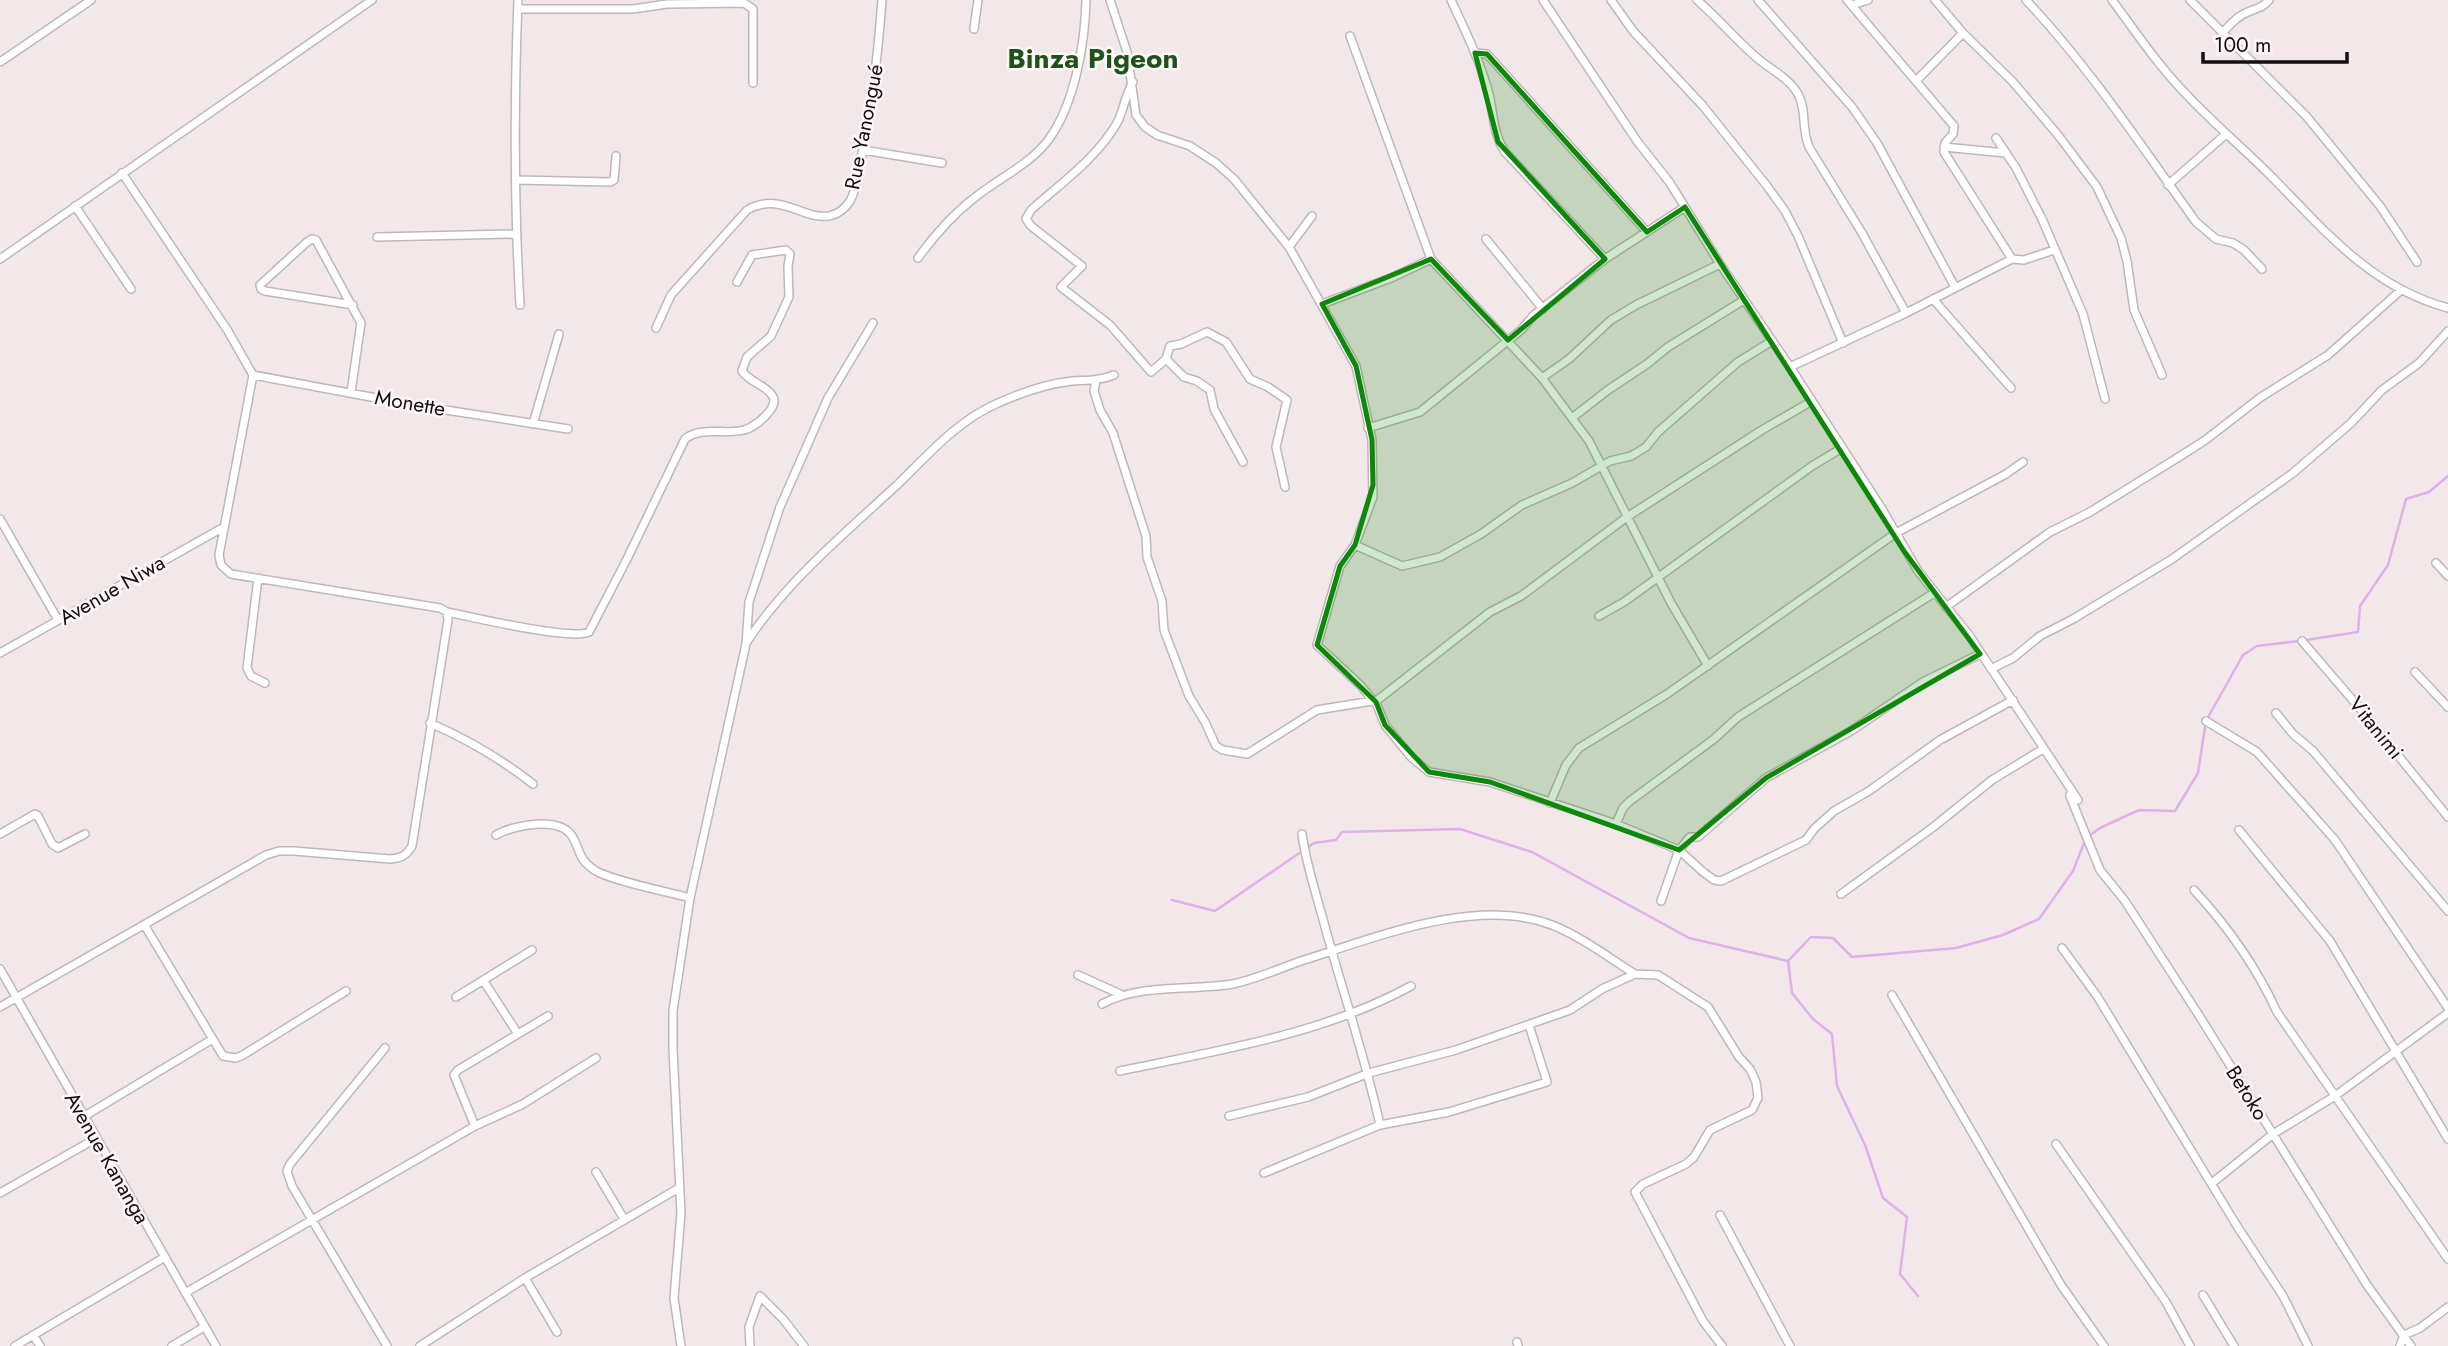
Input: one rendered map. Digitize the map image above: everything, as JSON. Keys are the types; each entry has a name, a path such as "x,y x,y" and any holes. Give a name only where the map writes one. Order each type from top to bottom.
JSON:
{"street":[{"path":"0,62 90,0"},
{"path":"0,259 372,0"},
{"path":"518,0 514,155 515,234 520,305"},
{"name":"Rue Yanongué","path":"656,328 671,295 747,210 764,204 783,204 827,217 839,213 852,197 877,70 882,0"},
{"path":"974,29 978,0"},
{"path":"918,258 939,230 962,208 1025,162 1050,138 1070,94 1079,63 1086,0"},
{"path":"1110,0 1128,52 1136,115 1140,122 1157,135 1190,146 1234,179 1289,247 1356,366 1371,440 1373,497 1355,545 1340,566 1317,645 1346,670 1373,702 1385,725 1411,757 1429,772 1490,782 1616,824 1679,849 1714,880 1725,880 1807,840 1814,829 1833,811 1869,791 1940,740 2013,700"},
{"path":"1451,0 1475,53 1488,91 1493,130 1498,142 1605,259"},
{"path":"1543,0 1637,141 1670,183 1720,264 1842,448 1896,533 1904,551 1969,635 2043,749 1992,780 1932,828 1841,894"},
{"path":"1611,0 1633,31 1703,106 1773,194 1798,236 1843,343"},
{"path":"1697,0 1798,94 1802,104 1803,133 1808,147 1862,233 1906,313"},
{"path":"1758,0 1852,107 1878,143 1955,287"},
{"path":"1850,3 1868,0"},
{"path":"1934,0 2028,99 2097,187 2112,216 2124,250 2134,310 2162,375"},
{"path":"2026,0 2048,23 2097,85 2168,185 2205,231 2216,239 2233,243 2244,250 2262,269"},
{"path":"2112,0 2162,67 2225,135 2267,173 2332,240 2353,259 2400,291 2448,309"},
{"path":"2190,0 2307,117 2380,206 2417,262"},
{"path":"2222,33 2238,17 2260,9 2269,0"},
{"path":"518,9 633,9 667,4 744,2 753,9 753,83"},
{"path":"1850,3 1954,126 1953,134 1944,147 1947,156 2012,259"},
{"path":"1917,80 1963,33"},
{"path":"1350,36 1431,259 1542,378 1589,441 1657,576 1708,666"},
{"path":"1475,53 1487,54 1647,232"},
{"path":"1133,81 1126,93 1117,122 1090,158 1031,210 1026,219 1031,226 1082,266 1061,287 1110,325 1152,372 1166,359 1170,346 1207,332 1226,342 1250,379 1287,400 1276,447 1284,487"},
{"path":"2168,185 2225,135"},
{"path":"1996,138 2042,219 2083,314 2105,399"},
{"path":"1944,147 2006,153"},
{"path":"863,150 942,163"},
{"path":"516,180 610,182 614,180 617,156"},
{"path":"122,173 228,331 253,375 219,555 221,565 231,574 440,608 447,612 576,636 589,632 685,439 694,434 743,430 773,408 773,396 742,371 747,357 771,336 789,298 790,254 786,250 752,256 737,282"},
{"path":"75,206 131,289"},
{"path":"1368,428 1420,412 1472,372 1521,330 1534,315 1605,259 1685,207"},
{"path":"1289,247 1312,216"},
{"path":"377,237 515,234"},
{"path":"351,392 361,323 353,305 320,245 312,239 260,285 265,291 353,305"},
{"path":"1486,239 1543,309"},
{"path":"1790,367 1906,313 2012,259 2024,260 2054,250"},
{"path":"1322,303 1391,278 1431,259"},
{"path":"1542,378 1569,359 1619,315 1720,264"},
{"path":"1946,607 2050,532 2090,512 2204,441 2261,397 2328,355 2400,291"},
{"path":"1933,299 2011,388"},
{"path":"1572,418 1668,347 1744,300"},
{"path":"681,1346 674,1298 681,1213 673,1011 690,898 746,643 749,602 780,507 828,398 873,323"},
{"path":"1991,669 2013,658 2040,636 2172,559 2293,473 2351,423 2382,390 2419,363 2448,331"},
{"path":"533,424 559,334"},
{"path":"1355,545 1402,566 1440,557 1481,534 1522,505 1572,483 1609,461 1630,456 1646,447 1658,432 1738,362 1772,341"},
{"path":"1166,359 1184,377 1197,381 1210,390 1214,409 1243,463"},
{"name":"Monette","path":"253,375 568,429"},
{"path":"746,643 771,609 815,562 962,424 994,405 1040,387 1072,381 1096,381 1114,375"},
{"path":"1096,381 1094,391 1113,433 1146,536 1147,557 1162,601 1164,630 1189,696 1216,746 1223,750 1247,754 1317,710 1373,702 1490,611 1521,596 1628,517 1812,401"},
{"path":"1599,616 1623,602 1812,466 1842,448"},
{"path":"1550,803 1566,765 1579,748 1708,666 1896,533 2006,474 2023,462"},
{"path":"0,519 58,620"},
{"name":"Avenue Niwa","path":"0,653 224,527"},
{"path":"2436,563 2448,576"},
{"path":"258,578 247,668 251,676 265,683"},
{"path":"1616,824 1623,808 1630,801 1714,739 1738,717 1934,593"},
{"path":"0,1007 266,855 279,851 390,859 407,854 412,846 448,620 447,612"},
{"name":"Vitanimi","path":"2301,641 2448,817"},
{"path":"1661,901 1679,849 1690,837 1698,837 1766,778 1851,731 1923,682 1980,654"},
{"path":"2415,672 2448,708"},
{"path":"2276,713 2294,734 2314,751 2448,911"},
{"path":"2206,721 2257,752 2335,840 2448,1008"},
{"path":"430,723 463,737 510,766 533,784"},
{"name":"Betoko","path":"2043,749 2078,800 2070,795 2099,870 2125,901 2367,1286 2411,1346"},
{"path":"0,834 35,814 54,847 60,848 85,834"},
{"path":"496,835 526,824 562,829 571,835 581,858 598,872 690,898"},
{"path":"2239,830 2330,941 2448,1139"},
{"path":"1302,834 1332,951 1369,1073 1380,1125"},
{"path":"2194,890 2238,944 2263,982 2277,1012 2448,1259"},
{"path":"1102,1003 1120,994 1232,984 1332,951 1438,922 1473,916 1515,916 1561,930 1635,974"},
{"path":"145,926 223,1056 236,1058 346,991"},
{"path":"2062,948 2096,996 2283,1296 2308,1346"},
{"path":"456,997 532,950"},
{"name":"Avenue Kananga","path":"0,970 216,1346"},
{"path":"1229,1116 1308,1097 1369,1073 1455,1050 1529,1025 1570,1010 1602,989 1635,974 1658,975 1708,1007 1739,1057 1750,1069 1758,1090 1758,1098 1752,1110 1710,1130 1686,1164 1643,1184 1635,1192 1703,1321 1722,1346"},
{"path":"1079,975 1120,994"},
{"path":"483,980 518,1034"},
{"path":"1120,1071 1324,1024 1376,1005 1411,986"},
{"path":"1892,996 2054,1274 2104,1346"},
{"path":"2212,1183 2273,1134 2335,1096 2448,1013"},
{"path":"475,1126 454,1075 458,1070 548,1016"},
{"path":"1264,1173 1380,1125 1449,1112 1547,1082 1529,1025"},
{"path":"83,1116 211,1040"},
{"path":"385,1048 287,1171 292,1186 387,1346"},
{"path":"185,1293 475,1126 523,1104 596,1058"},
{"path":"0,1193 95,1139"},
{"path":"2056,1144 2166,1302 2190,1346"},
{"path":"596,1172 624,1219"},
{"path":"420,1346 525,1278 679,1188"},
{"path":"1720,1214 1790,1346"},
{"path":"15,1346 165,1257"},
{"path":"525,1278 557,1332"},
{"path":"2203,1295 2234,1346"},
{"path":"750,1346 749,1327 760,1296 804,1346"},
{"path":"2400,1346 2404,1335 2420,1328 2448,1307"},
{"path":"172,1346 204,1327"},
{"path":"33,1335 40,1346"}],"highlighted area":[{"path":"1475,53 1487,54 1647,232 1685,207 1904,551 1980,654 1766,778 1679,850 1490,782 1429,772 1385,725 1376,702 1317,645 1340,566 1355,545 1373,485 1372,440 1356,366 1322,304 1431,259 1508,340 1605,259 1498,142"}],"waterway":[{"path":"2306,640 2358,632 2360,606 2388,565 2406,499 2429,492 2448,476"},
{"path":"1788,961 1811,937 1833,938 1852,957 1956,948 2003,935 2039,919 2073,871 2086,838 2100,828 2139,810 2175,811 2198,773 2206,721 2243,655 2257,646 2299,641"},
{"path":"1172,900 1215,911 1314,843 1336,840 1342,832 1460,829 1532,852 1689,938 1788,961"},
{"path":"1788,961 1792,993 1813,1019 1832,1034 1837,1086 1865,1145 1883,1198 1907,1217 1900,1274 1918,1296"}],"district":[{"name":"Binza Pigeon","path":"1093,58"}]}
